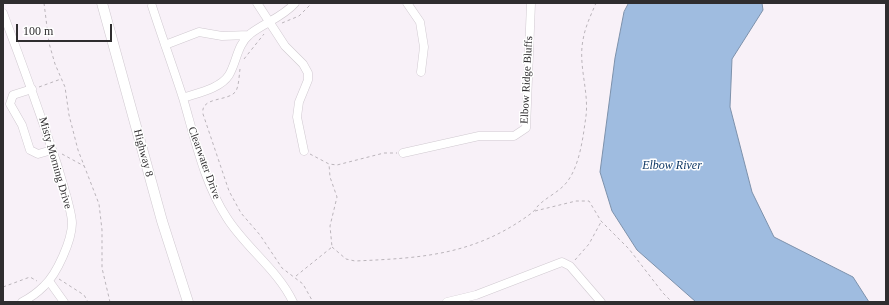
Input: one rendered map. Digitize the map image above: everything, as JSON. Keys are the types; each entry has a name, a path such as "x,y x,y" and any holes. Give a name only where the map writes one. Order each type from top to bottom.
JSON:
{"main road":[{"name":"Highway 8","path":"102,3 162,221 188,302"}],"street":[{"path":"257,3 289,51 303,64 308,73 308,80 299,102 297,117 304,151"},
{"path":"165,45 199,32 222,36 249,35 271,25 295,3"},
{"path":"407,3 420,22 424,48 421,72"},
{"name":"Elbow Ridge Bluffs","path":"403,153 479,136 514,136 526,128 531,3"},
{"name":"Clearwater Drive","path":"152,6 183,98 197,148 218,201 227,218 241,238 279,280 293,302"},
{"name":"Misty Morning Drive","path":"3,13 32,89 53,153 72,223 67,243 58,267 48,282 22,302"},
{"path":"183,98 214,87 221,82 228,75 236,52 249,35"},
{"path":"32,89 13,95 10,104 22,125 30,150 38,154 53,153"},
{"path":"447,302 478,299 566,264 601,302"},
{"path":"48,282 64,302"}],"path":[{"path":"44,3 49,43 65,87 69,114 84,166 99,204 102,230 102,268 110,302"},
{"path":"242,61 260,41 271,25 298,16 312,3"},
{"path":"534,211 542,202 566,182 577,162 586,111 582,41 596,3"},
{"path":"241,65 236,91 231,96 218,98 205,105 202,108 203,114 229,191 241,213 260,235 282,268 295,277 307,289 313,302"},
{"path":"32,89 61,79"},
{"path":"304,151 329,164 343,164 384,153 403,153"},
{"path":"53,153 61,154 84,166"},
{"path":"329,164 330,177 336,196 330,226 332,247 350,261 430,256 465,247 486,239 534,211 583,200 592,203 601,221 625,245 663,293 672,302"},
{"path":"566,264 589,244 601,221"},
{"path":"295,277 332,247"},
{"path":"3,287 30,277 48,282 60,279 84,295 88,302"}],"water":[{"name":"Elbow River","path":"629,3 762,3 763,10 732,59 730,107 752,192 774,237 853,277 869,302 696,302 637,250 612,211 600,172 615,58 624,12"}]}
